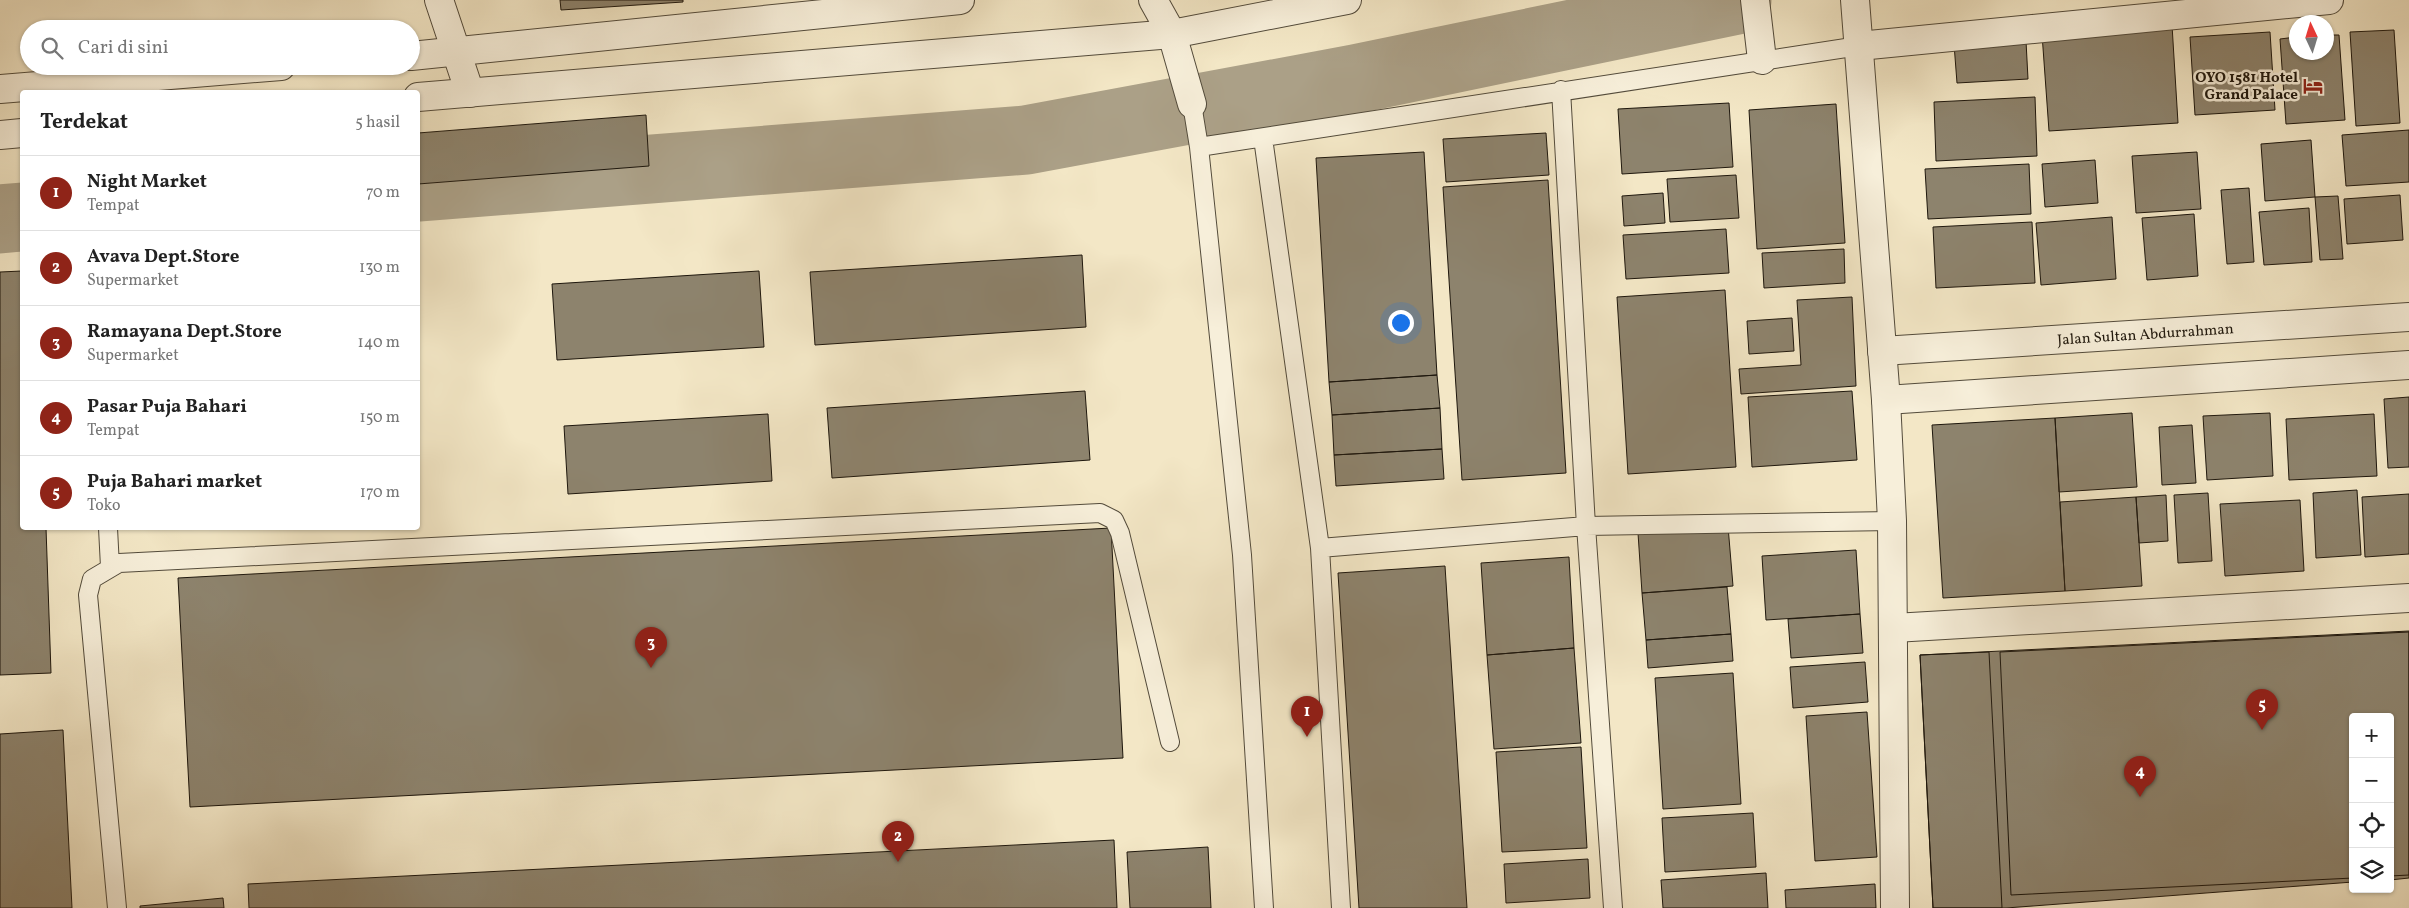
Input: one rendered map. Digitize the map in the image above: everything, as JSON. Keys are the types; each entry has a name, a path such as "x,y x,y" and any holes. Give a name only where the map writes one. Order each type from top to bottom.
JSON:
{"street":[{"path":"441,0 470,92"},
{"path":"420,55 960,0"},
{"path":"1153,0 1172,34 1193,110"},
{"path":"1755,0 1761,52"},
{"path":"1856,0 1886,400 1892,521 1895,908"},
{"path":"1858,38 2329,0"},
{"path":"420,97 1172,34 1333,1"},
{"path":"0,89 171,75"},
{"path":"0,135 20,133"},
{"name":"Jalan Sultan Abdurrahman","path":"1882,352 2409,317"},
{"path":"1886,400 2409,365"},
{"path":"1894,628 2409,598"}],"lane":[{"path":"1199,147 1561,90 1761,52 1858,38"},
{"path":"1561,90 1586,526 1612,908"},
{"path":"1193,110 1199,147 1242,555 1264,908"},
{"path":"1263,138 1320,548 1340,908"},
{"path":"117,908 88,595 92,579 119,563 1100,513 1114,520 1120,533 1170,742"},
{"path":"1320,548 1586,526 1892,521"},
{"path":"108,530 110,567"}],"building":[{"path":"560,0 683,0 683,2 561,10"},
{"path":"2172,25 2178,123 2049,131 2042,34"},
{"path":"2394,30 2400,123 2356,126 2350,32"},
{"path":"2270,32 2275,110 2195,115 2190,37"},
{"name":"OYO 1581 Hotel Grand Palace","path":"2334,35 2339,35 2345,120 2286,124 2280,39 2289,38 2289,60 2334,60"},
{"path":"2026,41 2028,79 1957,83 1954,44"},
{"path":"2035,97 2037,156 1936,161 1934,102"},
{"path":"1729,103 1733,167 1622,174 1618,109"},
{"path":"1836,104 1845,243 1757,249 1749,110"},
{"path":"646,115 649,166 420,184 420,133"},
{"path":"2409,130 2409,182 2346,186 2342,135"},
{"path":"1546,133 1549,175 1446,182 1443,139"},
{"path":"2311,140 2315,197 2265,201 2261,144"},
{"path":"1424,152 1437,375 1329,382 1316,158"},
{"path":"2197,152 2201,209 2136,213 2132,156"},
{"path":"2095,160 2098,203 2045,207 2042,164"},
{"path":"2029,164 2031,214 1928,219 1925,169"},
{"path":"1736,175 1739,218 1670,222 1667,179"},
{"path":"1548,180 1566,473 1462,480 1443,187"},
{"path":"2249,188 2254,262 2227,264 2221,190"},
{"path":"1663,193 1665,223 1624,226 1622,196"},
{"path":"2400,195 2403,240 2347,244 2344,199"},
{"path":"2338,196 2343,259 2320,260 2315,197"},
{"path":"2309,208 2312,262 2264,265 2259,212"},
{"path":"2194,214 2198,276 2147,280 2142,218"},
{"path":"2112,217 2116,279 2041,285 2036,223"},
{"path":"2032,222 2035,283 1936,288 1933,227"},
{"path":"1726,229 1729,273 1626,279 1623,235"},
{"path":"1844,249 1845,283 1764,288 1762,253"},
{"path":"1082,255 1086,327 815,345 810,272"},
{"path":"20,271 20,530 46,530 51,673 0,675 0,272"},
{"path":"759,271 764,347 557,360 552,284"},
{"path":"1725,290 1736,467 1628,474 1617,297"},
{"path":"1852,297 1856,386 1741,394 1739,369 1801,365 1797,300"},
{"path":"1792,318 1794,351 1749,354 1747,321"},
{"path":"1437,375 1440,408 1332,415 1329,382"},
{"path":"1085,391 1090,460 832,478 827,408"},
{"path":"1852,391 1857,460 1752,467 1748,397"},
{"path":"2409,397 2409,467 2388,468 2384,399"},
{"path":"1440,408 1442,449 1334,455 1332,415"},
{"path":"2132,413 2137,487 2059,492 2055,418"},
{"path":"2270,413 2273,476 2207,480 2203,416"},
{"path":"768,414 772,481 568,494 564,426"},
{"path":"2374,414 2377,476 2289,480 2286,419"},
{"path":"2055,418 2065,591 1943,598 1932,425"},
{"path":"2192,425 2196,483 2162,485 2159,427"},
{"path":"1442,449 1444,479 1336,486 1334,455"},
{"path":"2357,490 2361,555 2316,558 2313,493"},
{"path":"2208,493 2212,561 2178,563 2174,495"},
{"path":"2409,494 2409,554 2365,557 2362,497"},
{"path":"2166,495 2168,541 2139,543 2136,497"},
{"path":"2136,497 2142,586 2065,591 2060,502"},
{"path":"2300,500 2304,571 2225,576 2220,504"},
{"path":"1728,526 1733,586 1642,593 1638,533"},
{"path":"1111,528 1123,758 190,807 178,578"},
{"path":"1856,550 1860,614 1766,620 1762,556"},
{"path":"1569,557 1574,648 1487,655 1481,563"},
{"path":"1445,566 1467,908 1359,908 1338,573"},
{"path":"1727,587 1731,634 1646,640 1642,593"},
{"path":"1860,614 1863,653 1791,658 1788,619"},
{"path":"2409,631 2409,878 2394,880 2394,713 2349,713 2349,882 2006,908 1933,908 1920,655"},
{"path":"2409,632 2409,875 2394,876 2394,713 2349,713 2349,878 2011,895 2000,652"},
{"path":"1731,634 1733,661 1648,668 1646,640"},
{"path":"1574,648 1581,743 1494,749 1487,655"},
{"path":"1989,652 2002,908 1933,908 1920,655"},
{"path":"1865,662 1868,702 1793,708 1790,667"},
{"path":"1733,673 1741,804 1663,809 1655,678"},
{"path":"1867,712 1877,857 1815,861 1806,716"},
{"path":"63,730 72,908 0,908 0,734"},
{"path":"1581,747 1587,848 1502,852 1496,752"},
{"path":"1753,813 1756,867 1665,872 1662,818"},
{"path":"1114,840 1117,908 249,908 248,884"},
{"path":"1208,847 1211,908 1130,908 1127,852"},
{"path":"1588,859 1590,898 1506,903 1504,864"},
{"path":"1766,873 1768,908 1663,908 1661,880"},
{"path":"1875,884 1876,908 1786,908 1785,890"},
{"path":"223,898 224,908 140,908 140,906"}],"waterway":[{"path":"420,187 1026,140 1355,79 1737,0"},
{"path":"0,219 20,217"}],"place":[{"name":"OYO 1581 Hotel Grand Palace","path":"2313,86"},
{"name":"Ramayana Dept.Store","path":"651,668"},
{"name":"Puja Bahari market","path":"2262,730"},
{"name":"Night Market","path":"1307,737"},
{"name":"Pasar Puja Bahari","path":"2140,797"},
{"name":"Avava Dept.Store","path":"898,862"}]}
